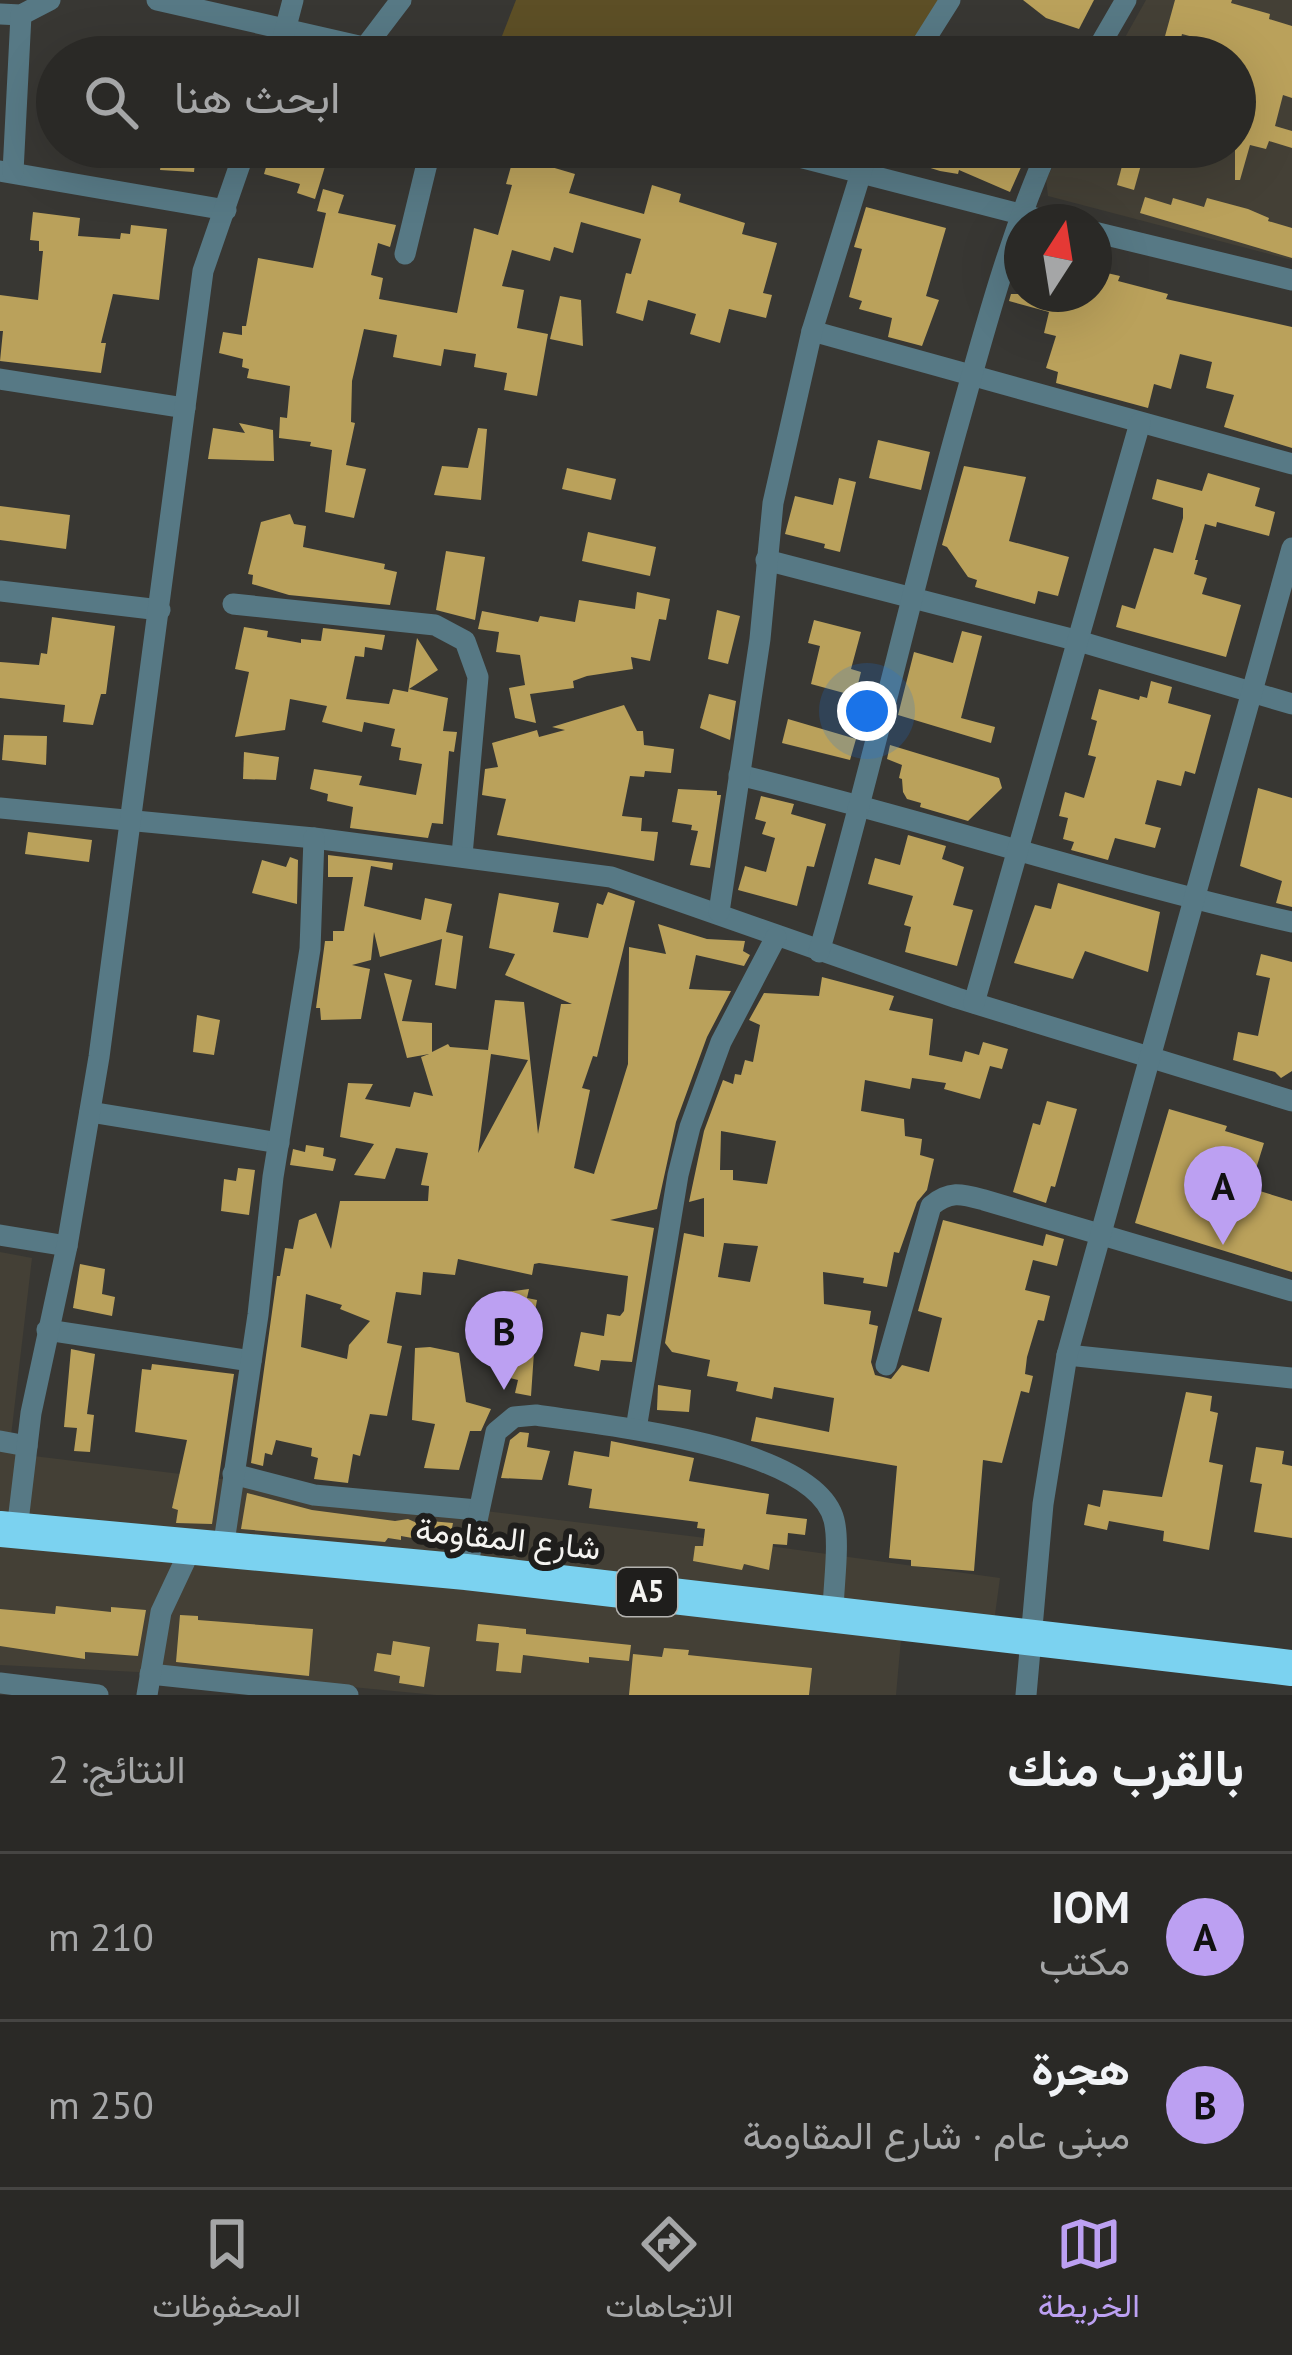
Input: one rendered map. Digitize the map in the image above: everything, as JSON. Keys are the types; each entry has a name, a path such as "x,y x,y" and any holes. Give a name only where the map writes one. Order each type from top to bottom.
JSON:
{"highway":[{"name":"شارع المقاومة","path":"9,1530 466,1572 1292,1668"}],"street":[{"path":"50,0 10,15 7,171 226,210"},
{"path":"157,0 320,36"},
{"path":"286,36 293,0"},
{"path":"374,36 401,0"},
{"path":"927,36 950,0"},
{"path":"1105,36 1126,0"},
{"path":"9,1530 68,1246 90,1112 203,271 239,168"},
{"path":"405,254 426,168"},
{"path":"843,168 1004,210"},
{"path":"719,912 760,639 773,503 812,331 861,168"},
{"path":"1023,204 1040,168"},
{"path":"1112,236 1292,280"},
{"path":"819,952 862,805 910,596 1004,265"},
{"path":"812,331 1292,464"},
{"path":"0,379 185,408"},
{"path":"974,1003 1140,423"},
{"path":"1026,1695 1043,1504 1067,1355 1292,548"},
{"path":"766,560 1075,640 1292,704"},
{"path":"0,591 160,610"},
{"path":"233,604 435,625 465,641 478,677 462,855"},
{"path":"740,775 1194,900 1292,922"},
{"path":"0,808 314,838 611,877 974,1003 1292,1101"},
{"path":"314,838 310,949 233,1474 207,1548 161,1612 148,1684 348,1695"},
{"path":"635,1429 690,1127 721,1042 776,937"},
{"path":"90,1112 279,1143"},
{"path":"886,1365 931,1205 944,1194 959,1193 1292,1292"},
{"path":"0,1234 68,1246"},
{"path":"47,1330 251,1360"},
{"path":"1067,1355 1292,1378"},
{"path":"466,1572 490,1449 504,1422 536,1415 709,1444 794,1475 821,1498 834,1520 833,1614"},
{"path":"0,1441 27,1445"},
{"path":"233,1474 332,1497 477,1510"},
{"path":"0,1683 98,1695"}],"shaded area":[{"path":"516,0 939,0 919,36 502,36"},
{"path":"1146,0 1292,0 1292,260 1112,213 1112,204 1078,204 1048,196 1046,179 1052,168 1256,168 1256,36 1126,36"},
{"path":"0,1252 32,1258 9,1453 1000,1578 994,1622 0,1520"},
{"path":"0,1541 405,1576 901,1639 896,1695 436,1695 257,1678 0,1665"}],"building":[{"path":"1023,0 1094,0 1079,29 1046,18"},
{"path":"1175,0 1232,0 1292,26 1292,98 1283,95 1275,126 1292,131 1292,148 1269,141 1266,149 1256,146 1256,36 1165,36"},
{"path":"160,168 194,168 194,172"},
{"path":"266,168 325,168 315,199 297,193 300,184 264,174"},
{"path":"511,168 555,168 575,174 569,193 644,214 652,185 681,194 679,202 745,223 742,234 777,243 763,293 772,295 766,318 729,309 720,343 690,334 696,314 648,300 643,321 616,313 641,239 581,222 573,253 554,247 550,261 512,250 502,286 524,290 517,328 548,334 537,396 504,390 507,373 474,367 476,354 444,349 441,366 393,357 397,335 364,329 352,381 351,422 355,423 346,465 366,469 354,518 325,512 332,450 279,438 280,417 287,418 290,386 247,378 249,369 242,367 243,359 219,353 223,332 242,335 242,326 246,326 258,258 313,268 326,213 317,211 323,189 344,195 338,213 396,225 390,247 378,243 371,275 383,278 379,299 457,313 474,228 498,235 512,185 506,184"},
{"path":"930,168 1021,168 1010,192 959,170 958,174"},
{"path":"1121,168 1140,168 1134,190 1117,185"},
{"path":"1145,197 1171,205 1173,198 1204,207 1207,198 1248,209 1292,228 1292,258 1140,213"},
{"path":"866,207 946,228 926,296 939,300 922,346 888,337 892,318 859,309 862,301 849,297 862,249 854,247"},
{"path":"33,212 80,218 78,236 120,239 121,233 130,234 131,225 167,229 159,300 113,294 101,343 106,343 101,373 0,361 0,295 38,300 43,251 39,251 39,241 30,240"},
{"path":"1112,274 1120,276 1118,281 1168,294 1166,299 1292,327 1292,448 1224,427 1234,395 1206,388 1212,362 1180,354 1171,389 1154,384 1148,408 1056,383 1058,372 1046,368 1056,336 1044,333 1049,312 1112,312"},
{"path":"560,296 581,300 583,346 550,339"},
{"path":"239,423 273,430 274,461 208,459 213,428 245,433"},
{"path":"478,428 487,429 481,500 434,495 442,466 468,468"},
{"path":"878,440 930,452 921,490 869,478"},
{"path":"964,466 1026,477 1009,541 1069,557 1058,596 1038,591 1035,604 975,587 977,580 968,577 942,545"},
{"path":"567,468 616,479 611,500 562,489"},
{"path":"1208,473 1260,488 1255,506 1275,512 1269,536 1217,522 1216,527 1205,524 1194,574 1207,578 1202,594 1241,605 1226,657 1116,627 1122,605 1135,609 1154,548 1173,553 1183,518 1183,508 1152,499 1157,479 1202,491"},
{"path":"839,478 856,482 840,552 785,534 795,496 833,505"},
{"path":"0,506 70,515 66,549 0,540"},
{"path":"290,514 294,524 306,526 303,547 385,564 384,569 397,572 390,605 289,595 252,584 253,575 248,574 261,522"},
{"path":"588,532 656,547 650,576 582,561"},
{"path":"446,551 485,557 475,620 436,610"},
{"path":"637,592 670,599 666,620 659,619 650,661 631,657 633,669 587,676 573,681 574,688 530,694 536,723 515,718 509,688 525,685 520,655 496,652 499,632 478,629 482,611 538,622 540,616 575,622 579,600 635,609"},
{"path":"717,610 740,616 728,664 708,659"},
{"path":"52,617 115,626 106,694 101,694 93,725 63,722 65,705 0,698 0,662 39,665 41,653 47,654"},
{"path":"814,620 861,632 851,669 861,672 855,696 811,684 820,646 808,643"},
{"path":"244,627 301,643 301,639 321,641 323,628 385,635 382,650 365,647 364,657 355,656 346,699 389,704 393,689 408,692 417,638 438,670 409,689 448,698 443,731 457,732 454,752 449,751 443,824 432,823 428,838 350,828 353,807 327,801 328,794 310,789 314,769 362,776 359,785 416,795 422,764 399,760 401,748 391,746 395,729 364,722 362,732 322,722 327,706 290,699 285,730 235,737 249,672 235,669"},
{"path":"962,631 982,636 961,718 995,727 991,743 898,715 914,652 953,663"},
{"path":"1151,681 1172,687 1168,703 1211,715 1195,774 1185,771 1181,786 1157,780 1145,824 1161,828 1155,848 1115,838 1108,860 1071,850 1074,842 1063,839 1068,818 1059,816 1065,792 1084,798 1096,757 1088,755 1099,689 1139,700 1140,696 1147,698"},
{"path":"709,694 736,701 730,740 700,728"},
{"path":"624,705 637,731 643,731 644,745 674,749 671,773 645,771 644,777 630,776 622,816 642,818 641,831 658,832 654,861 497,835 506,799 482,795 485,769 498,767 492,743 537,730 539,737 565,730 552,727"},
{"path":"788,719 856,739 850,760 782,743"},
{"path":"4,735 47,736 46,765 2,760"},
{"path":"890,745 999,778 1002,788 968,821 920,807 921,803 907,799 903,792 902,765 887,759"},
{"path":"244,752 279,757 276,780 243,779"},
{"path":"1258,788 1292,798 1292,907 1276,903 1282,881 1240,866"},
{"path":"678,789 721,795 710,868 690,865 698,831 691,830 692,825 672,822"},
{"path":"761,796 794,804 791,814 826,824 814,867 807,866 797,906 738,890 745,866 766,872 775,838 762,834 766,822 755,819"},
{"path":"28,832 92,840 89,862 25,854"},
{"path":"908,835 946,846 942,859 964,867 953,905 973,910 957,966 905,952 911,927 904,925 913,896 868,884 875,858 900,865"},
{"path":"328,855 393,863 392,870 371,866 364,906 421,920 425,898 452,904 446,932 463,936 456,989 435,985 442,939 380,957 374,932 371,960 352,965 370,969 361,1019 321,1020 320,1008 316,1008 325,941 333,941 333,931 344,931 353,877 328,877"},
{"path":"290,857 298,860 297,904 252,893 262,860 286,867"},
{"path":"1058,883 1160,912 1148,972 1085,951 1073,979 1014,963 1035,905 1051,909"},
{"path":"608,892 635,901 597,1057 593,1056 582,1088 590,1090 574,1168 594,1174 628,1064 629,947 666,954 658,924 707,939 745,941 743,951 750,955 744,966 696,955 689,989 731,991 707,1037 676,1122 657,1209 610,1220 654,1228 632,1362 601,1360 599,1371 574,1366 581,1332 604,1336 607,1314 620,1316 624,1311 628,1276 539,1263 534,1264 532,1275 458,1259 455,1275 423,1272 421,1295 396,1292 387,1343 402,1346 387,1416 370,1414 360,1456 353,1454 348,1483 314,1479 318,1458 311,1456 312,1448 276,1440 272,1455 265,1453 263,1466 251,1463 277,1276 285,1248 293,1249 299,1220 316,1213 331,1249 340,1201 428,1201 429,1186 421,1185 428,1153 396,1148 385,1179 354,1175 374,1144 340,1137 348,1083 373,1084 365,1099 410,1107 414,1092 433,1096 421,1057 429,1054 407,1058 384,973 412,980 402,1021 432,1023 432,1052 448,1044 488,1050 495,1000 524,1002 538,1134 561,1004 572,1004 505,975 515,954 489,948 499,893 559,903 553,932 588,938 597,903 603,905","holes":["491,1054 528,1060 478,1153","306,1294 342,1305 340,1309 370,1321 349,1345 347,1359 301,1347"]},
{"path":"1261,954 1292,962 1292,1071 1281,1078 1233,1060 1238,1032 1258,1036 1270,978 1256,975"},
{"path":"822,977 894,996 889,1010 933,1019 929,1055 962,1062 965,1051 979,1055 983,1042 1008,1049 1002,1069 990,1066 980,1099 944,1089 946,1083 912,1078 910,1089 865,1080 861,1111 904,1119 905,1136 922,1139 920,1155 934,1159 927,1190 917,1202 899,1253 894,1252 887,1287 823,1272 824,1304 871,1311 869,1324 878,1326 871,1362 875,1375 891,1379 902,1365 929,1372 942,1318 918,1311 943,1220 1043,1246 1046,1234 1064,1239 1057,1266 1033,1260 1025,1290 1050,1296 1027,1357 1025,1374 1033,1376 1029,1393 1021,1391 1002,1463 983,1460 974,1571 911,1566 911,1560 889,1558 897,1466 751,1441 756,1417 829,1432 834,1398 774,1387 772,1399 736,1391 738,1382 707,1376 710,1360 672,1352 665,1343 684,1233 704,1237 704,1198 689,1202 704,1131 723,1080 733,1084 745,1060 753,1062 760,1025 749,1020 764,993 819,996","holes":["721,1131 776,1141 767,1184 733,1180 733,1170 720,1170","724,1243 758,1246 750,1282 718,1277"]},
{"path":"197,1015 220,1020 214,1055 193,1052"},
{"path":"1047,1101 1077,1109 1046,1203 1013,1192 1033,1123 1040,1125"},
{"path":"1169,1109 1264,1143 1250,1188 1292,1201 1292,1272 1135,1223"},
{"path":"306,1145 324,1148 323,1156 336,1159 333,1171 290,1165 293,1149 305,1152"},
{"path":"238,1168 255,1170 249,1215 221,1211 224,1179 236,1181"},
{"path":"80,1264 105,1269 102,1294 115,1297 112,1316 73,1308"},
{"path":"529,1289 527,1298 537,1300 528,1351 534,1352 531,1396 515,1393 518,1380 506,1377 511,1345 489,1341 498,1293"},
{"path":"415,1348 459,1353 466,1402 491,1409 481,1431 470,1431 459,1470 424,1468 435,1424 412,1420"},
{"path":"71,1349 95,1354 87,1414 94,1415 90,1452 74,1451 77,1428 64,1427"},
{"path":"152,1364 234,1374 212,1524 176,1523 178,1510 172,1508 187,1440 135,1432 142,1369 151,1370"},
{"path":"658,1385 691,1390 689,1412 657,1410"},
{"path":"1186,1392 1212,1396 1210,1411 1218,1413 1209,1462 1223,1465 1209,1550 1163,1541 1164,1531 1109,1521 1107,1530 1084,1525 1088,1504 1100,1507 1103,1490 1162,1497"},
{"path":"520,1432 529,1433 527,1447 550,1451 542,1480 501,1478 510,1440"},
{"path":"611,1441 694,1458 689,1481 769,1494 766,1514 807,1519 805,1535 788,1533 787,1545 773,1544 769,1570 693,1561 695,1546 703,1546 705,1529 697,1528 698,1522 589,1508 592,1489 568,1485 574,1451 609,1457"},
{"path":"1256,1447 1284,1451 1282,1464 1292,1466 1292,1538 1254,1532 1262,1484 1250,1482"},
{"path":"247,1493 312,1510 453,1523 450,1538 454,1539 452,1545 401,1536 401,1540 385,1542 241,1529"},
{"path":"56,1606 146,1610 138,1656 85,1652 85,1659 0,1646 0,1609 55,1614"},
{"path":"180,1615 313,1629 309,1676 176,1662"},
{"path":"478,1624 631,1645 629,1661 589,1657 589,1663 523,1655 521,1673 496,1671 499,1643 476,1641"},
{"path":"393,1641 430,1647 424,1687 399,1683 400,1676 374,1671 377,1653 391,1655"},
{"path":"664,1648 689,1650 688,1655 812,1668 809,1695 629,1695 633,1654 662,1657"}],"place":[{"name":"IOM","path":"1223,1245"},
{"name":"هجرة","path":"504,1390"}]}
